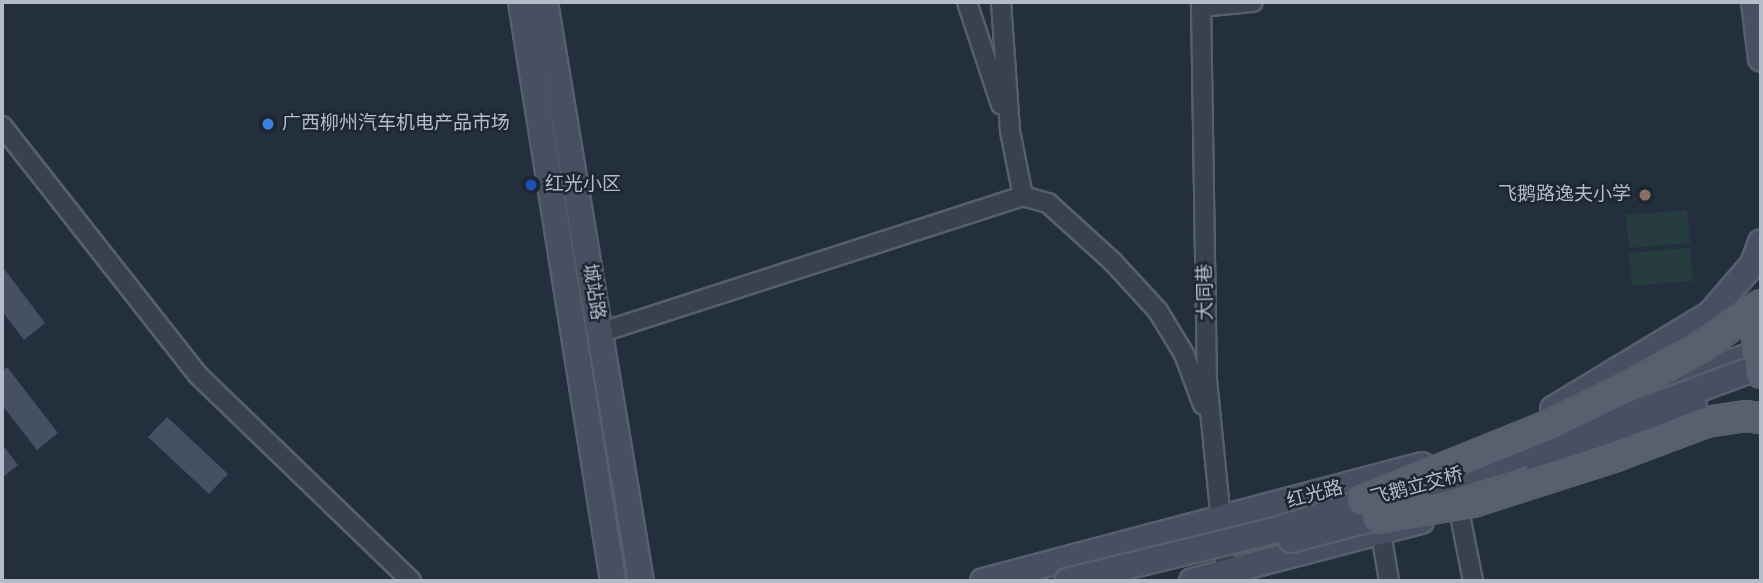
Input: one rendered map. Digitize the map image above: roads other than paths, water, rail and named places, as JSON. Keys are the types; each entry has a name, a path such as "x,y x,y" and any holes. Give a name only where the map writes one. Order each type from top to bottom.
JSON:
{"main road":[{"name":"城站路","path":"521,2 614,581"},
{"name":"城站路","path":"545,2 641,581"},
{"path":"1755,2 1761,59"},
{"path":"1459,454 1581,394 1710,314 1753,264 1761,242"},
{"path":"1373,508 1630,386 1701,347 1761,305"},
{"path":"1761,321 1757,337 1761,373"},
{"name":"红光路","path":"1192,581 1227,576 1373,508 1459,454 1761,352"},
{"name":"飞鹅立交桥","path":"1127,581 1373,508 1761,366"},
{"name":"飞鹅立交桥","path":"1067,581 1272,531 1505,481 1686,409 1761,384"},
{"name":"红光路","path":"983,581 1222,519 1373,508 1459,509 1613,461 1761,403"},
{"path":"1598,407 1613,461"},
{"path":"1730,414 1761,430"},
{"path":"1373,508 1473,502 1616,456 1706,422 1745,416 1761,418"}],"street":[{"path":"967,2 1010,131 1023,196"},
{"path":"1001,2 1010,131"},
{"path":"1201,4 1253,2"},
{"name":"大同巷","path":"1201,4 1207,380 1227,576"},
{"path":"2,126 198,375 411,581"},
{"path":"600,333 1023,196 1048,203 1113,262 1157,311 1184,354 1212,428"},
{"path":"1459,454 1459,509 1473,581"},
{"path":"1373,508 1389,581"}],"place":[{"name":"广西柳州汽车机电产品市场","path":"268,124"},
{"name":"红光小区","path":"531,185"},
{"name":"飞鹅路逸夫小学","path":"1645,195"}]}
